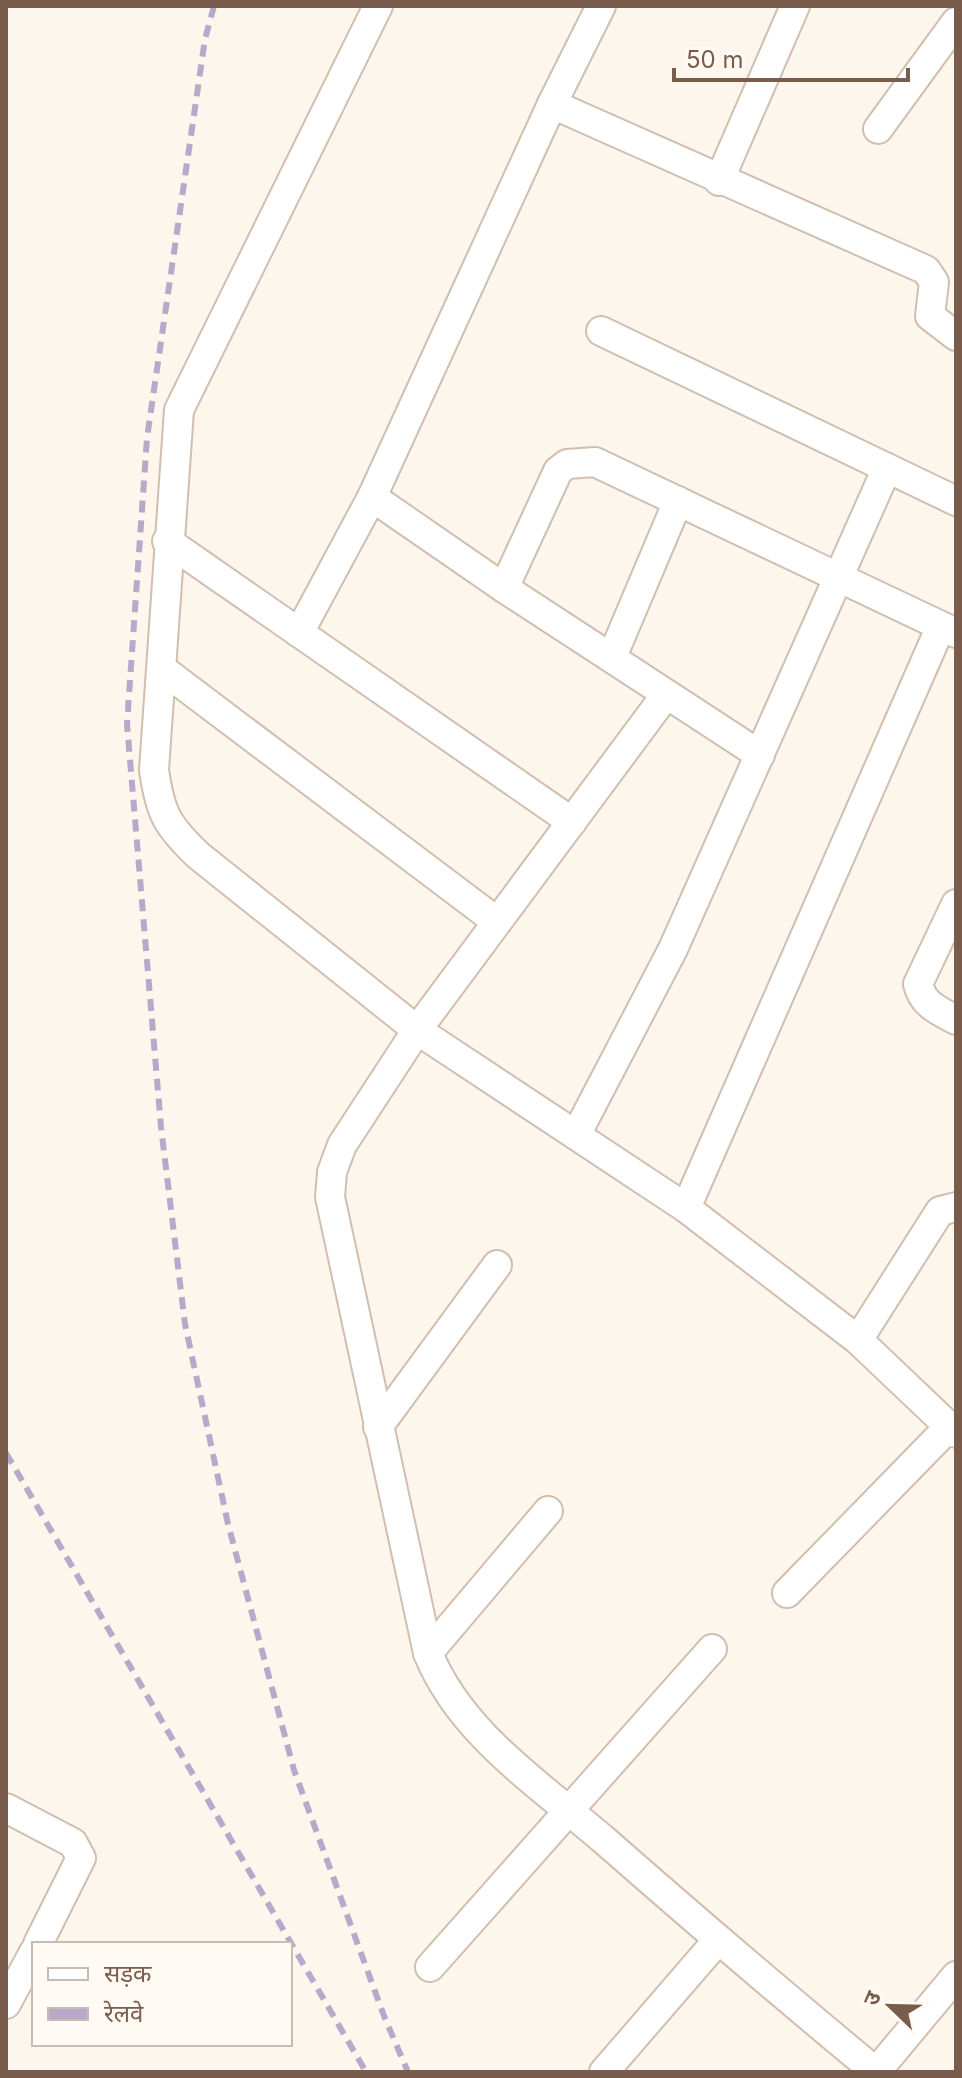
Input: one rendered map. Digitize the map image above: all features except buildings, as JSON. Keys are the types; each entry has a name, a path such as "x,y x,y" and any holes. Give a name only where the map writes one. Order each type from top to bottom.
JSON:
{"street":[{"path":"378,6 185,393 175,428 154,770 161,810 172,831 417,1030 686,1208 858,1340 952,1430 787,1593"},
{"path":"299,633 372,497 552,104 601,6"},
{"path":"719,181 795,6"},
{"path":"878,129 956,22"},
{"path":"552,104 719,181 926,270 934,282 930,316 956,336"},
{"path":"601,331 956,501"},
{"path":"504,588 549,484 567,464 595,462 949,630 686,1208"},
{"path":"576,1135 673,949 887,468"},
{"path":"372,497 504,588 612,657 665,696 760,755"},
{"path":"612,657 678,501"},
{"path":"167,541 572,822"},
{"path":"162,669 496,921"},
{"path":"665,696 417,1030 342,1145 332,1172 330,1197 334,1220 428,1653 445,1691 463,1715 718,1940 876,2072 956,1976"},
{"path":"956,904 918,984 921,997 931,1007 956,1020"},
{"path":"858,1340 940,1211 956,1207"},
{"path":"378,1427 497,1265"},
{"path":"428,1653 548,1511"},
{"path":"430,1967 712,1649"},
{"path":"6,1808 73,1843 81,1858 39,1942"},
{"path":"604,2072 718,1940"},
{"path":"6,2004 32,1956"}],"railway":[{"path":"214,6 205,39 147,438 127,724 161,1127 185,1324 228,1524 294,1770 384,2016 408,2072"},
{"path":"6,1453 290,1942"},
{"path":"292,1945 366,2072"}]}
